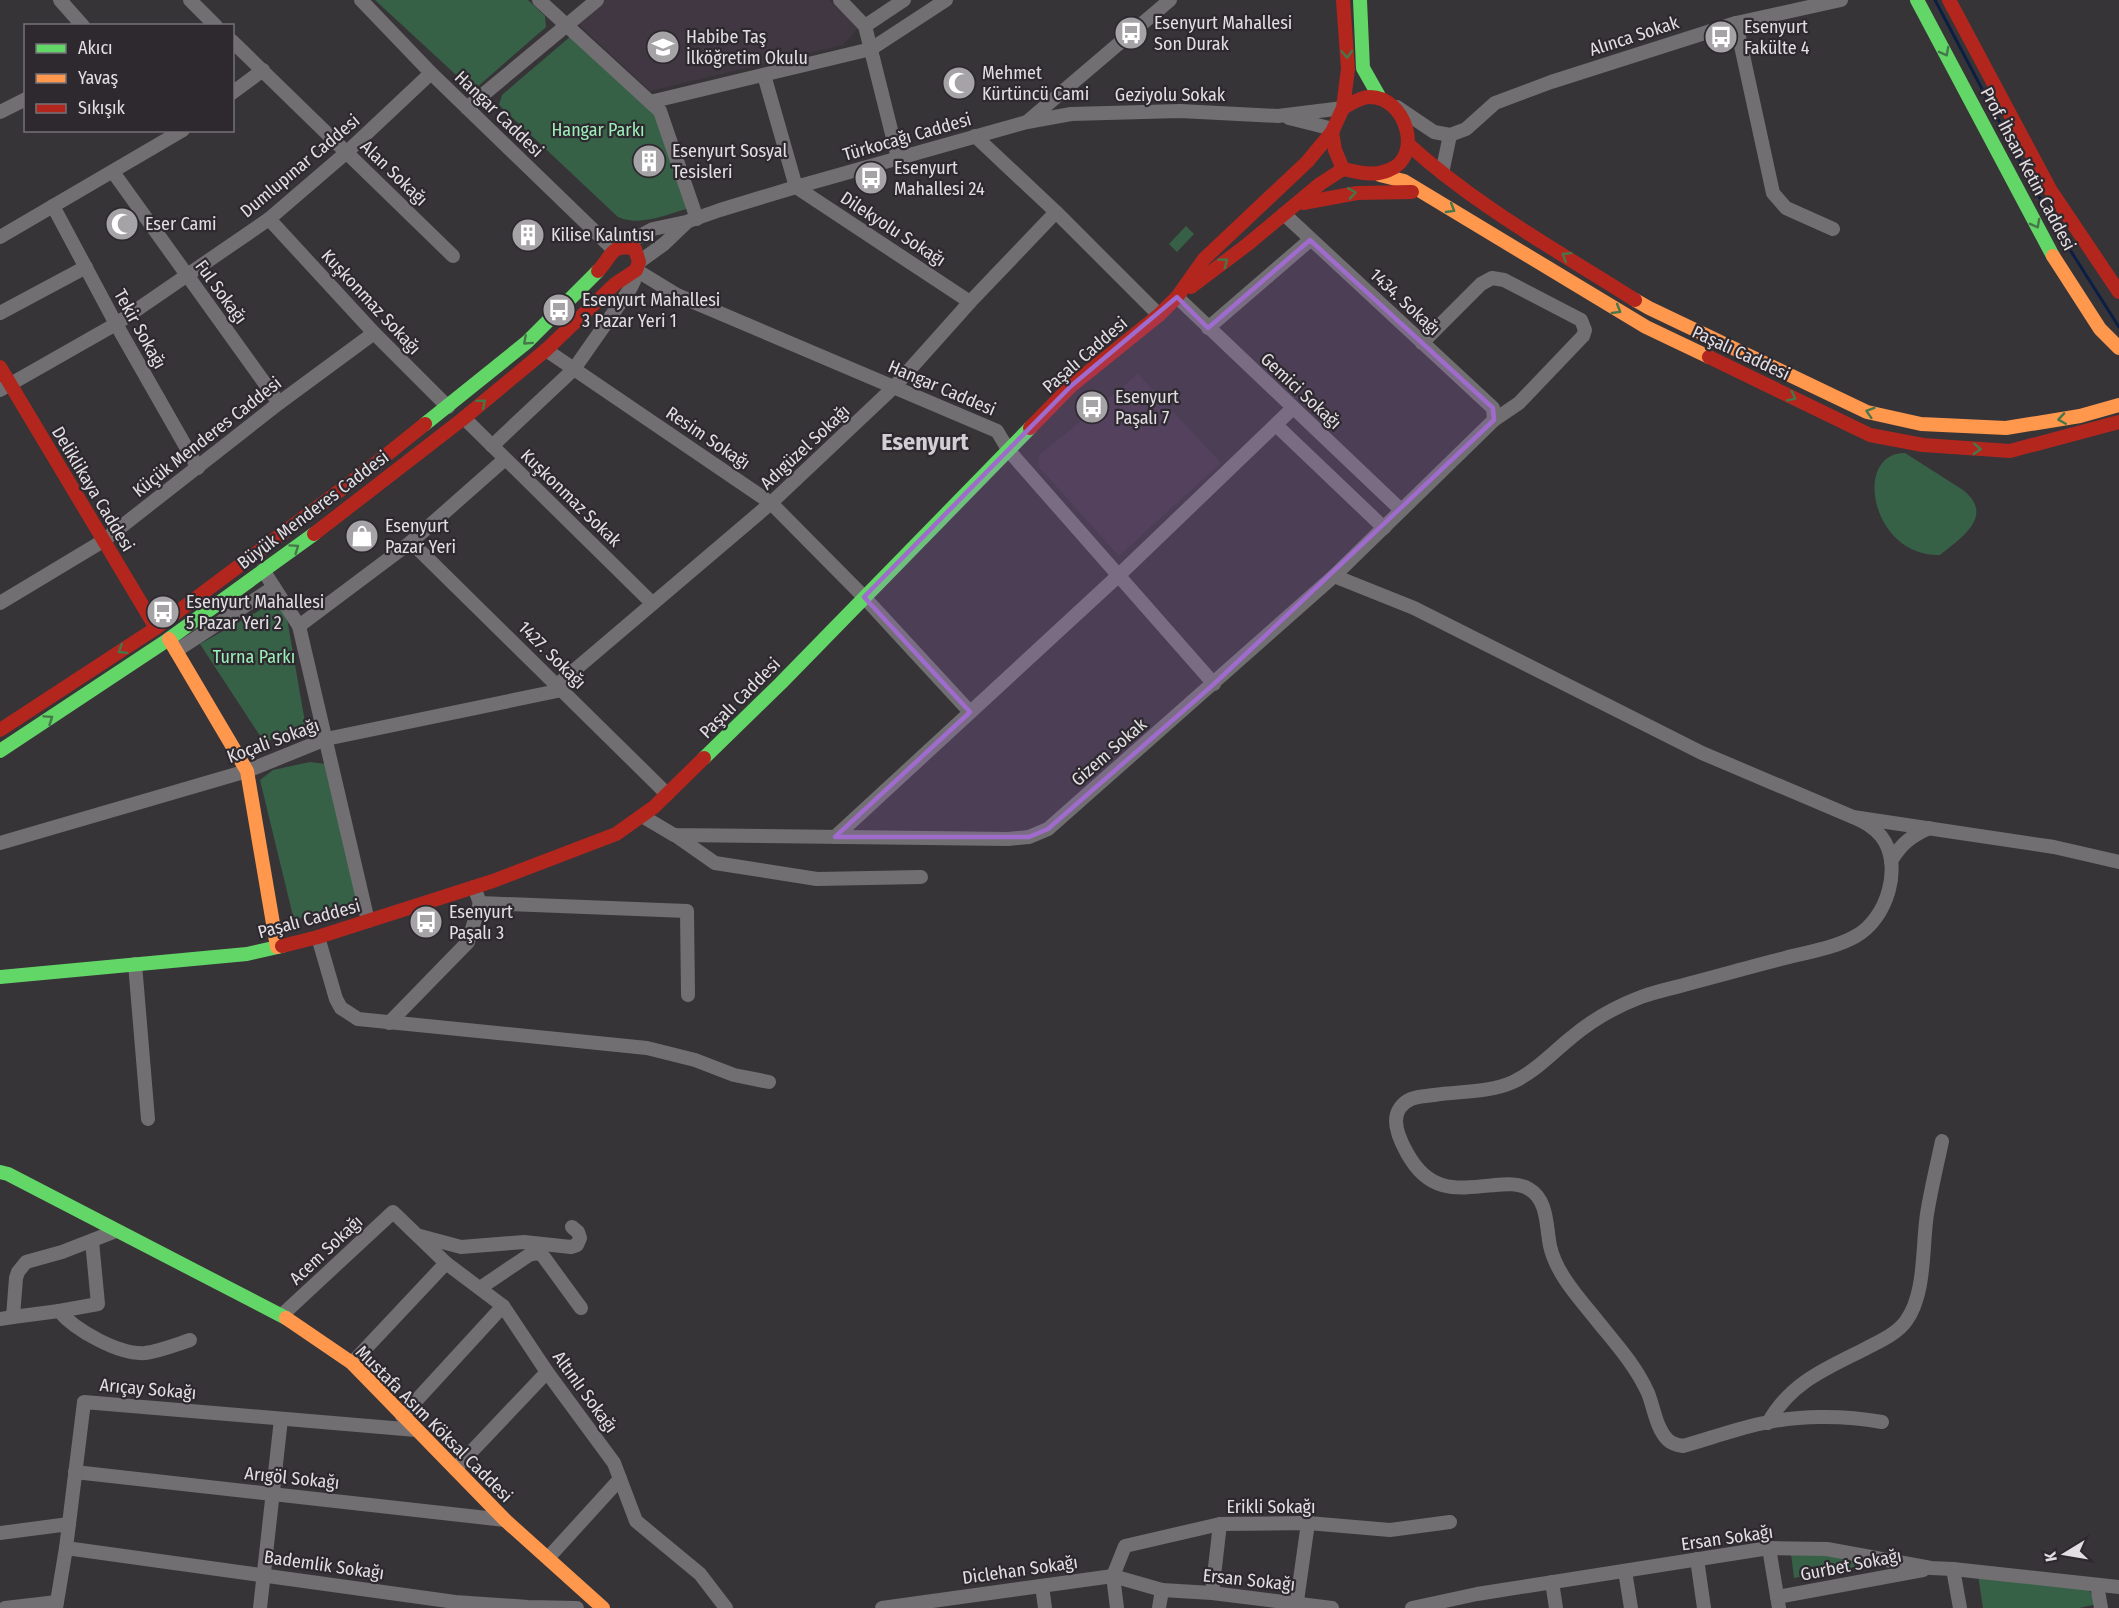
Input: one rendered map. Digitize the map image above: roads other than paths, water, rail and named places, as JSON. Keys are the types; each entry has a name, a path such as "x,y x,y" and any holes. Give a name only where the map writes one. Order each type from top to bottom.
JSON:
{"street":[{"path":"60,0 81,24"},
{"path":"190,0 214,24"},
{"name":"Hangar Caddesi","path":"361,0 431,73 616,250"},
{"path":"539,0 660,111 692,220"},
{"path":"467,108 597,0"},
{"path":"840,0 865,26 898,158"},
{"path":"865,26 904,0"},
{"path":"650,102 871,49 946,0"},
{"name":"Türkocağı Caddesi","path":"616,250 652,230 1027,122 1170,0"},
{"path":"1343,0 1348,69 1343,108 1333,131 1335,150 1343,169 1360,175 1380,175 1398,166 1408,149 1406,125 1398,107"},
{"path":"1360,0 1363,68 1380,98"},
{"name":"Alınca Sokak","path":"1450,135 1466,129 1495,103 1511,96 1736,23 1840,0"},
{"name":"Prof. İhsan Ketin Caddesi","path":"1917,0 2050,251 2100,329 2119,348"},
{"name":"Prof. İhsan Ketin Caddesi","path":"1949,0 2051,191 2119,292"},
{"path":"1736,23 1773,193 1786,208 1833,229"},
{"name":"Alan Sokağı","path":"234,43 453,256"},
{"path":"234,91 262,70"},
{"name":"Dumlupınar Caddesi","path":"5,387 116,324 269,219 348,152 431,73"},
{"path":"764,75 796,187"},
{"path":"1278,116 1343,108 1360,99 1380,98 1398,107 1434,132 1450,135 1442,173"},
{"path":"0,112 24,100"},
{"name":"Geziyolu Sokak","path":"1027,122 1071,114 1093,113 1180,111 1278,116"},
{"path":"1278,116 1333,131"},
{"name":"Paşalı Caddesi","path":"0,977 247,954 318,937 474,887 616,834 642,816 667,794 781,683 1071,386 1159,315 1177,297 1204,259 1306,162 1333,131"},
{"path":"0,237 178,132"},
{"path":"975,136 1056,212 1159,315"},
{"name":"Paşalı Caddesi","path":"1408,144 1442,173 1500,215 1648,308 1867,412 1921,423 2006,428 2080,416 2119,405"},
{"path":"1177,297 1248,244 1320,184 1343,169"},
{"name":"Ful Sokağı","path":"113,172 279,403"},
{"name":"Paşalı Caddesi","path":"1380,175 1404,181 1646,327 1870,435 1923,445 2010,451 2119,422"},
{"name":"Dilekyolu Sokağı","path":"796,187 970,302"},
{"path":"1290,209 1326,196 1374,190 1423,192"},
{"name":"Tekir Sokağı","path":"53,206 116,324 198,468"},
{"name":"1434. Sokağı","path":"1290,209 1310,240 1493,408 1494,420"},
{"name":"Adıgüzel Sokağı","path":"559,688 652,603 771,503 894,387 970,302 1056,212"},
{"name":"Kuşkonmaz Sokağı","path":"269,219 374,333 448,407"},
{"name":"Türkocağı Caddesi","path":"634,270 692,220"},
{"path":"1208,328 1310,240"},
{"path":"492,446 574,369 630,289 634,281 635,249 616,250 611,263 615,271 634,270"},
{"name":"Büyük Menderes Caddesi","path":"0,730 156,628 297,524 448,407 527,342 616,250"},
{"path":"0,313 86,267"},
{"name":"Hangar Caddesi","path":"634,270 677,295 997,431 1009,451 1214,684"},
{"name":"Büyük Menderes Caddesi","path":"0,752 168,639 309,538 464,418 546,350 615,284 634,270"},
{"name":"Gizem Sokak","path":"642,816 674,835 1008,839 1029,837 1048,829 1334,576 1494,420 1520,403 1583,336 1585,330 1581,320 1504,280 1492,278 1481,284 1422,343"},
{"name":"Gemici Sokağı","path":"1177,297 1401,510"},
{"name":"Küçük Menderes Caddesi","path":"0,603 103,541 279,403 374,333"},
{"name":"Resim Sokağı","path":"546,350 771,503 864,597 970,712"},
{"name":"Deliklikaya Caddesi","path":"0,367 5,387 156,628"},
{"path":"835,837 1119,575 1293,408"},
{"name":"Kuşkonmaz Sokak","path":"464,418 652,603"},
{"path":"1276,425 1383,528"},
{"path":"299,626 411,542 505,459"},
{"name":"1427. Sokağı","path":"411,542 667,794"},
{"path":"263,570 299,626 368,921"},
{"path":"1334,576 1414,608 1702,753 1869,824 1882,836 1890,852 1891,882 1874,921 1857,936 1821,949 1641,997 1582,1029 1540,1066 1511,1083 1478,1091 1413,1098 1404,1103 1396,1117 1396,1125 1403,1146 1414,1165 1426,1179 1451,1188 1504,1184 1523,1186 1539,1198 1544,1208 1551,1250 1565,1280 1624,1353 1647,1392 1666,1438 1671,1443 1683,1446 1768,1423 1846,1417 1882,1422"},
{"path":"176,651 274,587"},
{"path":"168,639 247,771 277,947"},
{"name":"Koçali Sokağı","path":"0,843 247,771 326,739 559,688"},
{"path":"1853,817 2054,847 2119,862"},
{"path":"1891,861 1900,846 1913,835 1929,828"},
{"path":"674,835 716,863 727,865 817,879 921,877"},
{"path":"389,1023 468,942 480,903 474,887"},
{"path":"480,903 687,911 688,995"},
{"path":"318,937 336,999 341,1008 358,1019 647,1048 695,1060 734,1075 769,1082"},
{"path":"135,964 148,1119"},
{"path":"1768,1423 1778,1406 1791,1391 1882,1340 1905,1323 1915,1306 1917,1297 1927,1214 1942,1141"},
{"name":"Mustafa Asım Köksal Caddesi","path":"0,1173 8,1174 282,1315 351,1363 505,1520 603,1608"},
{"name":"Altınlı Sokağı","path":"393,1212 446,1263 503,1306 547,1372 614,1463 636,1521 700,1574 726,1608"},
{"name":"Acem Sokağı","path":"282,1315 393,1212"},
{"path":"417,1236 461,1247 524,1242 571,1247 577,1245 580,1238 578,1232 572,1227"},
{"path":"92,1241 98,1304 6,1318 21,1266 33,1259 62,1252 116,1231"},
{"path":"480,1288 529,1255 538,1253 543,1256 581,1308"},
{"path":"351,1363 446,1263"},
{"path":"402,1416 503,1306"},
{"path":"59,1311 80,1330 128,1352 153,1352 190,1340"},
{"path":"455,1469 547,1372"},
{"name":"Arıçay Sokağı","path":"57,1605 84,1402 416,1430"},
{"path":"260,1608 281,1419"},
{"name":"Arıgöl Sokağı","path":"75,1472 505,1520"},
{"path":"548,1558 620,1479"},
{"name":"Erikli Sokağı","path":"1113,1575 1125,1546 1220,1524 1308,1523 1390,1530 1450,1522"},
{"path":"1297,1606 1308,1523"},
{"path":"0,1533 69,1524"},
{"path":"1212,1593 1220,1524"},
{"name":"Bademlik Sokağı","path":"66,1548 264,1575 455,1605 577,1608"},
{"path":"1769,1548 1778,1602"},
{"name":"Ersan Sokağı","path":"1412,1608 1478,1601 1552,1582 1769,1548 1827,1549 1931,1568 2119,1587"},
{"path":"1697,1559 1704,1608"},
{"name":"Gurbet Sokağı","path":"1778,1602 1931,1568"},
{"path":"1953,1569 1960,1608"},
{"path":"1625,1571 1631,1608"},
{"path":"1113,1575 1118,1608"},
{"name":"Diclehan Sokağı","path":"886,1608 971,1602 1042,1586 1113,1575 1162,1590"},
{"path":"1552,1582 1556,1608"},
{"path":"2097,1585 2101,1608"},
{"path":"1042,1586 1045,1608"},
{"path":"1159,1608 1162,1590"},
{"name":"Ersan Sokağı","path":"1162,1590 1212,1593 1297,1606 1332,1608"},
{"path":"5,1608 57,1605"}],"waterway":[{"path":"1935,0 2053,223 2119,327"}],"place":[{"name":"Esenyurt Mahallesi Son Durak","path":"1131,33"},
{"name":"Esenyurt Fakülte 4","path":"1721,37"},
{"name":"Habibe Taş İlköğretim Okulu","path":"663,47"},
{"name":"Mehmet Kürtüncü Cami","path":"959,83"},
{"name":"Esenyurt Sosyal Tesisleri","path":"649,161"},
{"name":"Esenyurt Mahallesi 24","path":"871,178"},
{"name":"Eser Cami","path":"122,224"},
{"name":"Kilise Kalıntısı","path":"528,235"},
{"name":"Esenyurt Mahallesi 3 Pazar Yeri 1","path":"559,310"},
{"name":"Esenyurt Paşalı 7","path":"1092,407"},
{"name":"Esenyurt Pazar Yeri","path":"362,536"},
{"name":"Esenyurt Mahallesi 5 Pazar Yeri 2","path":"163,612"},
{"name":"Esenyurt Paşalı 3","path":"426,922"}],"district":[{"name":"Esenyurt","path":"925,442"}],"park label":[{"name":"Hangar Parkı","path":"598,130"},
{"name":"Turna Parkı","path":"254,657"}]}
